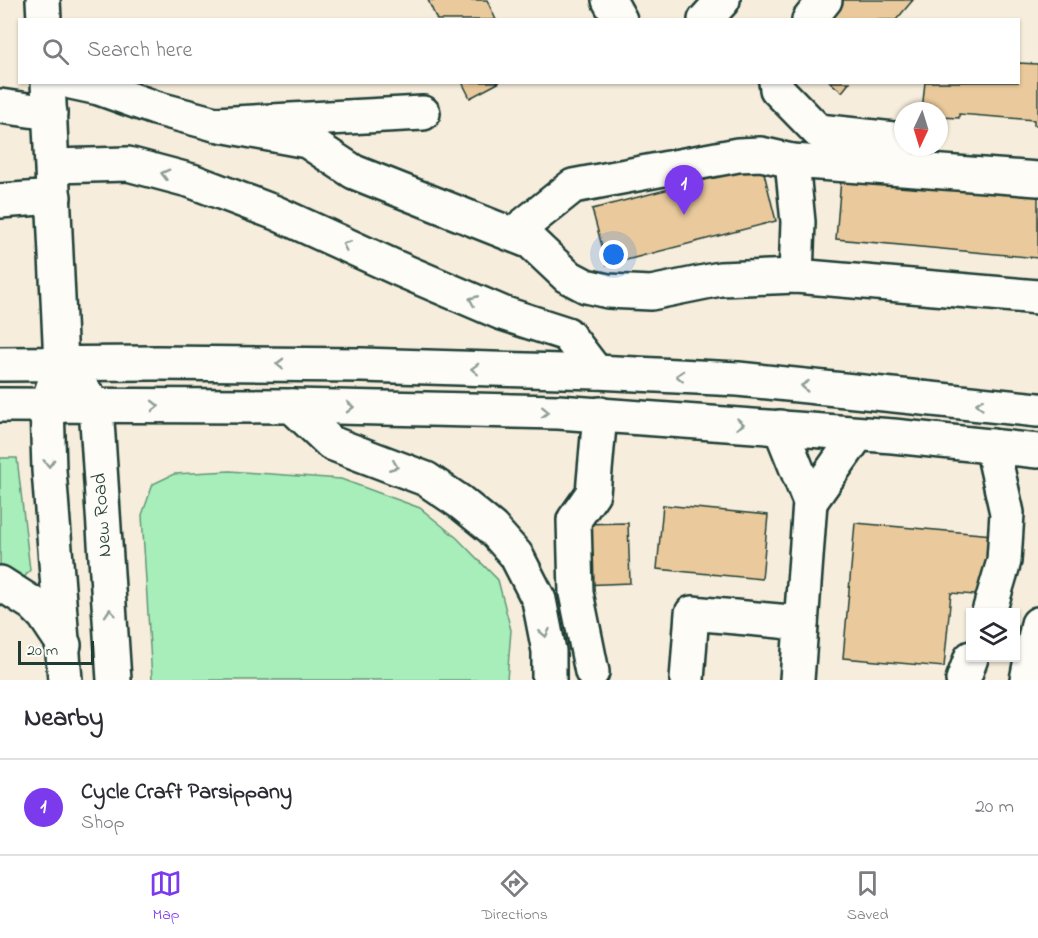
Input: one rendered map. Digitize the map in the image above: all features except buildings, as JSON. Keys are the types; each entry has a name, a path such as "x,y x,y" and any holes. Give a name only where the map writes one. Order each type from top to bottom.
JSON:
{"main road":[{"path":"43,0 44,18"},
{"path":"609,0 619,18"},
{"path":"707,18 723,0"},
{"path":"811,18 825,0"},
{"path":"80,84 99,88 154,108 215,124 307,141 354,172 531,242 567,276 586,286 608,291 651,292 720,279 796,276 1038,297"},
{"path":"776,84 777,89 818,131 894,140"},
{"path":"0,106 49,98 60,363 47,405 49,470 65,680"},
{"path":"215,124 423,113"},
{"path":"513,234 573,186 738,155 761,154 792,161 1038,179"},
{"path":"792,161 798,222 796,276"},
{"path":"0,201 54,182 128,164 192,181 276,213 502,313 567,334 596,372"},
{"path":"60,363 96,406"},
{"path":"0,364 362,365 596,372 738,380 1038,410"},
{"path":"0,405 292,406 600,414 780,427 1038,451"},
{"name":"New Road","path":"96,406 114,680"},
{"path":"292,406 331,442 426,479 460,502 492,528 516,555 539,600 549,651 549,680"},
{"path":"592,672 576,593 574,520 593,493 600,414"},
{"path":"780,427 810,502 797,680"},
{"path":"810,502 858,434"},
{"path":"989,608 1004,561 1007,513 992,446"},
{"path":"0,583 33,604 44,615 64,645"},
{"path":"539,600 576,593"},
{"path":"687,680 692,613 801,623"},
{"path":"1027,680 1038,624"},
{"path":"963,680 969,662"}],"green space":[{"path":"0,458 17,458 30,570 23,579 0,566"},
{"path":"230,471 341,479 420,508 457,538 498,580 511,630 507,680 152,680 142,515 153,484 174,474"}],"place":[{"name":"Cycle Craft Parsippany","path":"684,215"}]}
